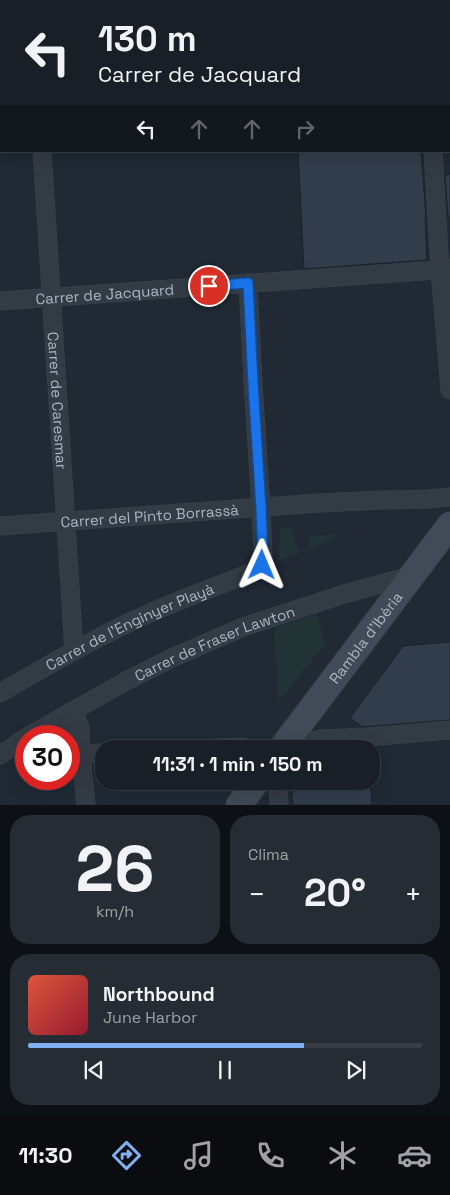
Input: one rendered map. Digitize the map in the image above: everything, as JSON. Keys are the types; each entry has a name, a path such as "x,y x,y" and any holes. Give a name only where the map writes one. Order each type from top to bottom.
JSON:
{"main road":[{"name":"Rambla d'Ibèria","path":"288,740 450,525"},
{"path":"239,805 250,790"}],"street":[{"name":"Carrer de Caresmar","path":"42,152 74,650"},
{"path":"433,152 445,270 450,390"},
{"name":"Carrer de Jacquard","path":"0,302 445,270"},
{"path":"248,283 261,508"},
{"name":"Carrer del Pinto Borrassà","path":"0,526 384,500 428,499 450,496"},
{"name":"Carrer de l'Enginyer Playà","path":"0,693 74,650 140,618 259,569 262,565 263,556 261,508"},
{"name":"Carrer de Fraser Lawton","path":"48,725 126,681 172,658 243,627 344,594 411,576"},
{"path":"62,725 70,712 76,718 80,728 86,805"},
{"path":"317,740 367,738 450,730"},
{"name":"Carrer de Fraser Lawton","path":"0,755 15,745"},
{"path":"81,754 95,753"},
{"path":"278,790 279,805"}],"shaded area":[{"path":"291,527 299,553 279,560 280,529"},
{"path":"341,534 310,549 308,536"},
{"path":"317,614 325,644 282,698 278,700 274,628"}],"building":[{"path":"298,152 421,152 427,260 304,269"},
{"path":"450,174 450,217 448,217 445,175"},
{"path":"450,642 450,720 363,727 350,718 403,646"},
{"path":"294,790 371,790 372,805 293,805 292,793"}],"route":[{"path":"209,286 248,283 261,508 262,565"}]}
